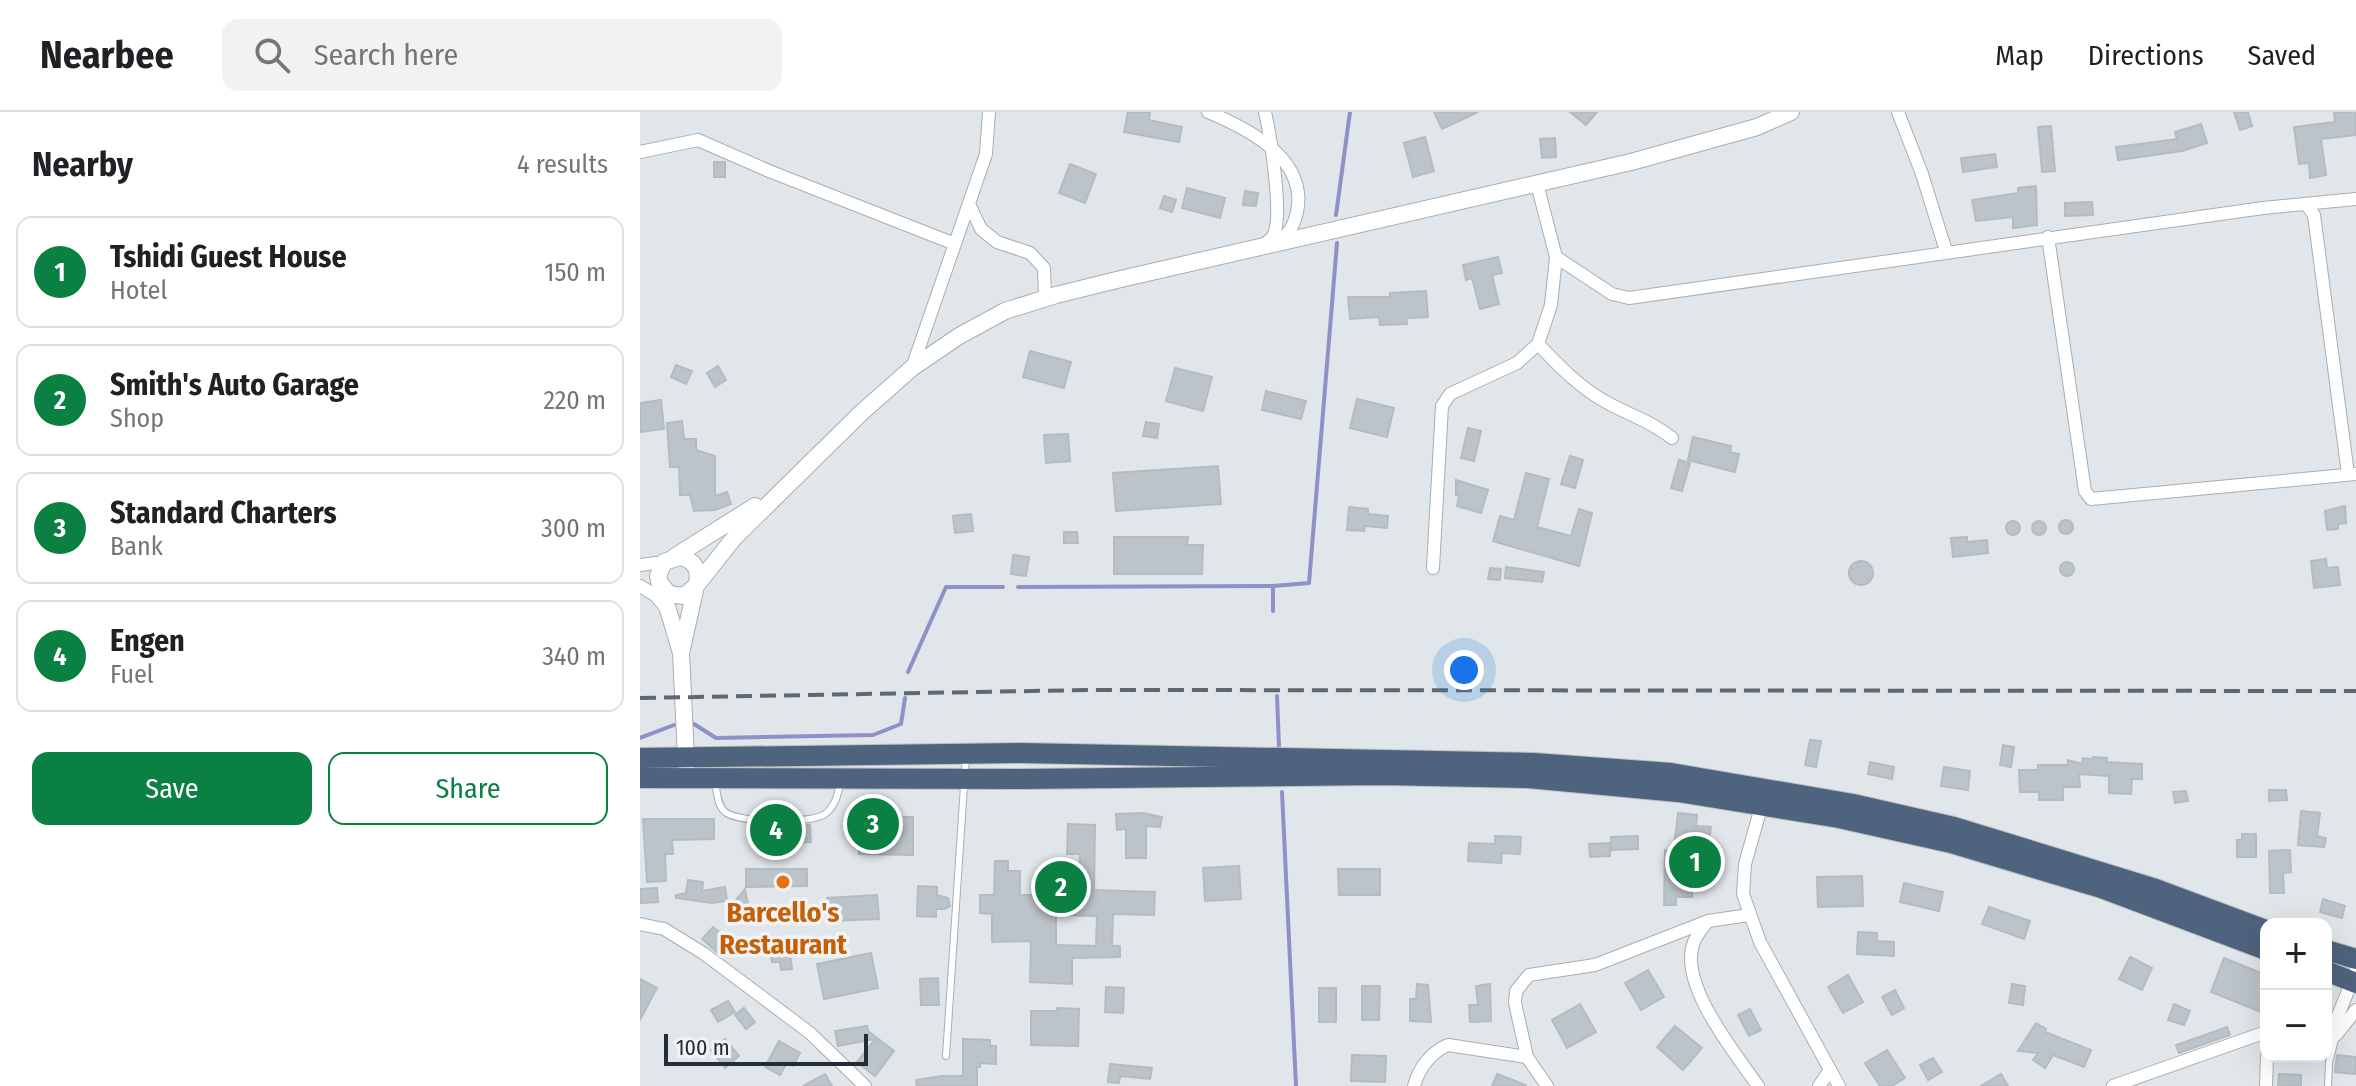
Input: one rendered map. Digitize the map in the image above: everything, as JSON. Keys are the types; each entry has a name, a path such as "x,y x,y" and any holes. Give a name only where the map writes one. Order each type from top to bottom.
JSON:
{"highway":[{"path":"640,778 686,769 847,754 966,753 1534,763 1671,773 1853,804 1954,827 2156,889 2260,928"},
{"path":"640,758 714,778 963,779 1333,774 1528,778 1678,792 1762,804 1951,843 2101,888 2260,948"},
{"path":"2332,952 2356,959"},
{"path":"2332,972 2354,978"}],"street":[{"path":"912,368 986,154 989,112"},
{"path":"1208,112 1236,125 1278,153 1297,180 1299,201 1289,234 1268,246"},
{"path":"1265,112 1276,191 1275,234 1268,246"},
{"path":"659,582 664,591 679,597 689,594 734,538 809,462 912,368 959,336 1005,311 1045,299 1631,162 1757,127 1791,112"},
{"path":"1898,112 1922,174 1946,251"},
{"path":"640,152 698,140 955,244"},
{"path":"1433,568 1442,406 1450,394 1517,363 1538,344 1551,305 1556,257 1537,184"},
{"path":"1556,257 1612,294 1629,298 2048,237 2356,199"},
{"path":"969,204 981,229 997,242 1030,253 1044,268 1045,299"},
{"path":"2048,237 2085,491 2091,499 2352,474 2314,215 2306,204"},
{"path":"1538,344 1581,387 1655,424 1672,438"},
{"path":"681,653 659,582 659,571 669,560 737,520 809,462"},
{"path":"640,565 680,557 692,562 698,573 681,653 686,769"},
{"path":"640,586 655,595 666,608"},
{"path":"1762,804 1745,864 1743,894 1749,915 1799,1017 1839,1086"},
{"path":"1547,1086 1527,1057 1515,1003 1516,991 1529,975 1595,965 1708,921 1749,915"},
{"path":"1708,921 1694,941 1691,953 1695,979 1708,1014 1758,1086"},
{"path":"640,924 664,929 703,953 810,1033 865,1086"},
{"path":"2333,1032 2354,978"},
{"path":"2333,1032 2356,1010"},
{"path":"2113,1086 2260,1034"},
{"path":"1414,1086 1429,1058 1437,1049 1448,1045 1527,1057"},
{"path":"2266,1086 2267,1062"},
{"path":"1819,1086 1830,1070"}],"lane":[{"path":"946,1056 966,753"},
{"path":"714,778 718,800 725,812 741,818 801,821 818,818 829,811 837,799 847,754"},
{"path":"2328,1086 2333,1032"}],"building":[{"path":"1128,112 1150,112 1149,120 1182,127 1179,142 1124,132"},
{"path":"1434,112 1478,112 1442,129"},
{"path":"1570,112 1597,112 1586,125"},
{"path":"2234,112 2248,112 2252,126 2240,130"},
{"path":"2334,112 2356,112 2356,135 2321,139 2326,175 2310,178 2309,163 2299,164 2294,127 2335,122"},
{"path":"2201,124 2207,143 2182,151 2118,160 2116,147 2177,139 2175,132"},
{"path":"2051,126 2055,171 2042,172 2038,127"},
{"path":"1425,137 1434,171 1413,177 1404,143"},
{"path":"1555,138 1556,157 1542,158 1540,139"},
{"path":"1995,154 1997,167 1963,172 1961,158"},
{"path":"714,162 725,162 725,177 714,177"},
{"path":"1070,164 1096,174 1085,203 1059,193"},
{"path":"2036,186 2037,225 2013,228 2013,217 1976,221 1972,200 2018,193 2018,188"},
{"path":"1187,188 1225,198 1220,218 1182,208"},
{"path":"1245,191 1258,193 1256,206 1243,205"},
{"path":"1164,196 1176,200 1172,212 1160,208"},
{"path":"2092,202 2093,215 2065,216 2065,203"},
{"path":"1498,257 1502,273 1492,275 1499,304 1480,309 1472,278 1466,280 1463,265"},
{"path":"1426,291 1428,317 1406,318 1407,324 1380,325 1379,317 1350,319 1348,297 1390,297 1390,293"},
{"path":"1030,351 1071,362 1064,388 1023,377"},
{"path":"676,365 692,371 686,384 671,377"},
{"path":"718,366 726,380 715,387 707,373"},
{"path":"1175,368 1212,377 1203,411 1166,401"},
{"path":"1266,391 1306,401 1301,419 1262,410"},
{"path":"1357,399 1394,408 1387,437 1350,428"},
{"path":"661,400 664,429 640,432 640,403"},
{"path":"682,421 684,439 696,439 696,450 715,456 715,496 727,492 731,504 715,510 694,511 690,495 680,495 679,467 670,467 667,423"},
{"path":"1146,422 1159,424 1157,438 1143,436"},
{"path":"1468,428 1481,431 1474,461 1461,458"},
{"path":"1068,434 1070,461 1046,463 1044,435"},
{"path":"1693,437 1731,446 1730,452 1739,454 1735,472 1688,460"},
{"path":"1570,456 1583,460 1575,488 1561,484"},
{"path":"1679,460 1690,463 1682,491 1671,488"},
{"path":"1218,466 1221,504 1116,511 1113,473"},
{"path":"1526,473 1549,479 1537,527 1571,536 1579,509 1592,513 1579,566 1493,541 1500,516 1514,520"},
{"path":"1456,480 1488,490 1481,513 1457,506 1459,495 1456,495"},
{"path":"2345,506 2346,523 2338,524 2338,529 2327,530 2325,511"},
{"path":"1349,507 1368,509 1368,514 1388,516 1387,528 1365,526 1364,531 1347,530"},
{"path":"971,514 973,531 955,533 953,516"},
{"path":"2066,520 2073,527 2066,534 2059,527"},
{"path":"2013,521 2020,528 2013,535 2006,528"},
{"path":"2039,521 2046,528 2039,535 2032,528"},
{"path":"1064,532 1077,532 1078,543 1064,543"},
{"path":"1114,537 1188,537 1187,545 1203,545 1202,574 1114,574"},
{"path":"1967,537 1967,542 1987,540 1988,553 1953,557 1951,538"},
{"path":"1013,555 1029,557 1026,576 1011,574"},
{"path":"2326,559 2327,568 2338,567 2340,585 2314,588 2311,561"},
{"path":"1861,561 1870,564 1873,573 1870,582 1861,585 1852,582 1849,573 1852,564"},
{"path":"2067,562 2074,569 2067,576 2060,569"},
{"path":"1506,567 1544,572 1542,582 1505,578"},
{"path":"1490,568 1501,569 1500,580 1488,579"},
{"path":"1810,740 1821,741 1816,767 1805,765"},
{"path":"2003,745 2014,747 2011,767 2000,765"},
{"path":"2083,758 2107,758 2107,762 2142,764 2142,779 2132,779 2131,794 2109,793 2109,776 2079,774 2080,787 2063,787 2063,800 2039,800 2039,792 2020,792 2019,770 2038,770 2038,765 2068,765 2068,760 2082,764"},
{"path":"1870,762 1894,767 1892,779 1868,774"},
{"path":"1944,767 1970,771 1968,790 1941,786"},
{"path":"2269,790 2286,790 2287,800 2269,801"},
{"path":"2186,791 2188,801 2175,803 2173,792"},
{"path":"2301,811 2320,813 2317,836 2326,838 2324,847 2298,845"},
{"path":"1143,813 1162,817 1160,827 1146,826 1146,858 1126,858 1126,829 1117,830 1116,814"},
{"path":"1678,813 1697,815 1696,826 1711,827 1708,846 1692,844 1691,850 1674,848"},
{"path":"859,817 913,817 913,855 859,854"},
{"path":"643,819 714,819 714,839 672,840 673,854 665,854 666,881 647,882"},
{"path":"1068,824 1095,825 1094,890 1155,892 1154,915 1113,914 1112,946 1120,946 1120,957 1072,958 1072,984 1030,982 1031,941 992,942 992,914 980,913 980,895 994,895 995,861 1008,861 1008,871 1020,871 1020,895 1047,895 1047,878 1079,878 1080,854 1067,854","holes":["1056,915 1097,916 1096,946 1056,945"]},
{"path":"810,825 811,842 753,844 753,826"},
{"path":"2242,834 2256,834 2256,857 2237,857 2237,840 2242,840"},
{"path":"1495,836 1521,837 1520,854 1502,853 1501,863 1468,861 1469,843 1495,844"},
{"path":"1638,836 1638,849 1611,850 1611,837"},
{"path":"1610,843 1610,856 1590,857 1589,844"},
{"path":"1665,850 1680,850 1680,880 1693,880 1692,897 1676,897 1676,905 1664,905"},
{"path":"2290,850 2291,872 2283,873 2284,893 2270,893 2269,851"},
{"path":"1239,866 1241,899 1205,901 1203,868"},
{"path":"746,869 807,869 807,886 746,887"},
{"path":"1338,869 1380,869 1380,895 1339,895"},
{"path":"1862,876 1863,906 1818,907 1817,877"},
{"path":"688,880 703,882 702,891 725,887 727,901 712,903 676,898 676,895 686,893"},
{"path":"1904,883 1943,892 1939,911 1900,902"},
{"path":"918,886 937,887 937,895 948,898 950,906 936,909 936,917 917,916"},
{"path":"657,888 658,902 640,903 640,889"},
{"path":"745,889 750,915 738,917 735,901"},
{"path":"877,895 879,919 829,921 827,898"},
{"path":"2323,899 2345,906 2342,918 2320,912"},
{"path":"1989,907 2030,921 2024,939 1982,924"},
{"path":"713,927 729,940 718,953 702,939"},
{"path":"1858,932 1877,933 1877,941 1894,942 1894,956 1857,954"},
{"path":"789,945 792,969 781,970 780,962 772,962 770,947"},
{"path":"871,953 878,988 824,999 817,964"},
{"path":"2130,957 2152,968 2142,990 2119,979"},
{"path":"2224,958 2260,973 2260,1012 2211,992"},
{"path":"1648,970 1664,997 1641,1010 1625,983"},
{"path":"1848,975 1863,1002 1843,1013 1828,987"},
{"path":"938,978 939,1005 921,1005 920,979"},
{"path":"640,979 657,988 640,1020"},
{"path":"1417,984 1428,985 1431,1022 1410,1021 1410,999 1416,999"},
{"path":"1490,984 1491,1021 1470,1022 1469,1005 1478,1005 1476,986"},
{"path":"2012,984 2025,986 2023,1005 2009,1003"},
{"path":"1362,986 1380,986 1379,1020 1362,1020"},
{"path":"1106,987 1124,988 1123,1013 1105,1012"},
{"path":"1319,988 1336,988 1336,1022 1319,1022"},
{"path":"1895,990 1904,1008 1892,1015 1882,997"},
{"path":"728,1001 735,1012 718,1022 711,1010"},
{"path":"1580,1004 1596,1032 1567,1048 1552,1020"},
{"path":"2174,1004 2190,1011 2184,1025 2168,1020"},
{"path":"744,1008 755,1022 746,1029 735,1015"},
{"path":"1057,1008 1079,1009 1078,1046 1031,1045 1031,1011 1057,1011"},
{"path":"1750,1009 1761,1030 1749,1036 1738,1015"},
{"path":"2036,1023 2046,1029 2045,1032 2091,1050 2084,1067 2053,1055 2045,1068 2033,1060 2038,1053 2018,1051"},
{"path":"867,1026 868,1031 894,1051 875,1076 857,1062 875,1039 838,1046 835,1031"},
{"path":"1675,1026 1702,1048 1683,1070 1657,1047"},
{"path":"2227,1027 2230,1035 2179,1053 2176,1045"},
{"path":"725,1039 739,1056 725,1068 711,1050"},
{"path":"963,1039 990,1040 990,1046 996,1046 996,1064 980,1063 977,1067 977,1086 917,1086 916,1080 963,1076"},
{"path":"779,1041 800,1053 793,1066 787,1063 780,1075 765,1067"},
{"path":"1887,1050 1905,1078 1892,1086 1880,1086 1865,1063"},
{"path":"1352,1055 1386,1056 1385,1082 1351,1081"},
{"path":"2337,1055 2356,1057 2356,1074 2335,1072"},
{"path":"1933,1058 1942,1072 1928,1080 1920,1065"},
{"path":"1110,1064 1152,1068 1150,1079 1120,1076 1119,1083 1108,1082"},
{"path":"825,1074 832,1086 803,1086"},
{"path":"1497,1074 1526,1085 1526,1086 1492,1086"},
{"path":"2001,1074 2008,1086 1981,1086"},
{"path":"2279,1074 2301,1075 2301,1086 2278,1086"}],"waterway":[{"path":"1336,215 1350,112"},
{"path":"1018,587 1273,586 1309,583 1337,243"},
{"path":"1273,586 1273,611"},
{"path":"908,672 946,587 1003,587"},
{"path":"1277,696 1279,747"},
{"path":"694,724 716,738 873,735 901,724 905,698"},
{"path":"640,738 674,725"},
{"path":"1282,792 1296,1086"}],"railway":[{"path":"640,698 1087,690 2356,691"}],"place":[{"name":"Standard Charters","path":"873,824"},
{"name":"Engen","path":"776,830"},
{"name":"Tshidi Guest House","path":"1695,862"},
{"name":"Barcello's Restaurant","path":"783,882"},
{"name":"Smith's Auto Garage","path":"1061,887"}]}
